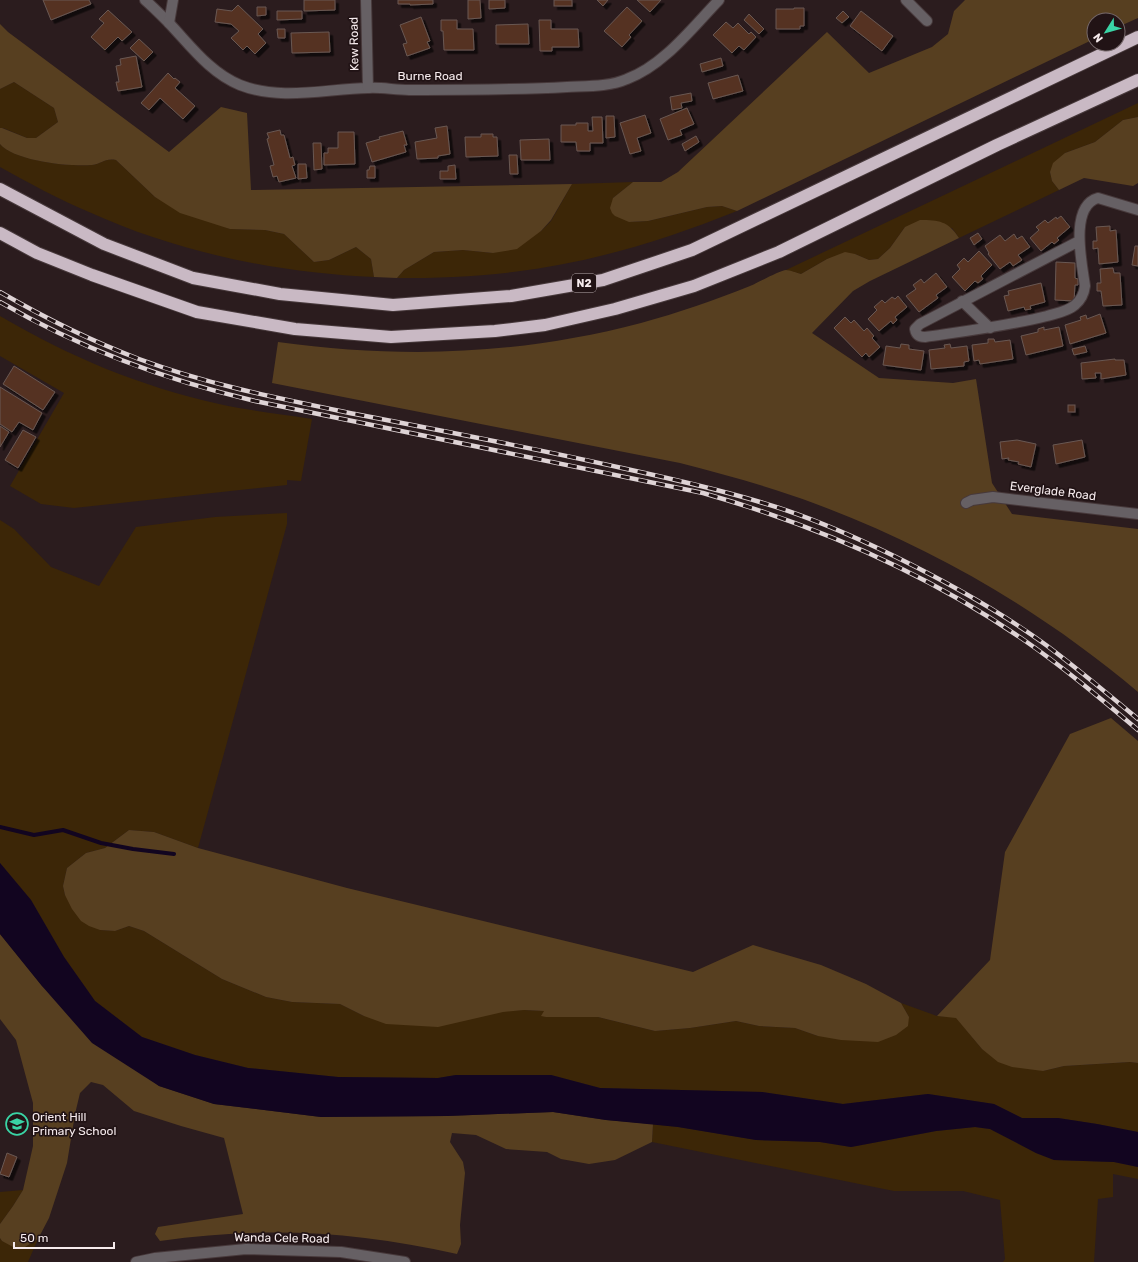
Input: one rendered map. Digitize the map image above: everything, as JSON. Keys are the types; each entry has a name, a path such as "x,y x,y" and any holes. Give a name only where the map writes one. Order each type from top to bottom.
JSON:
{"highway":[{"name":"N2","path":"0,189 104,244 193,278 280,294 393,305 511,296 603,280 692,250 1138,37"},
{"path":"0,233 37,253 92,275 197,312 295,329 391,337 544,325 615,309 694,286 779,252 997,145 1138,80"}],"street":[{"name":"Burne Road","path":"145,0 187,45 225,78 240,85 262,92 283,94 368,88 407,90 539,89 603,85 625,80 640,74 654,65 719,0"},
{"path":"168,23 173,0"},
{"name":"Kew Road","path":"366,0 368,88"},
{"path":"906,0 927,21"},
{"path":"1079,241 920,324 915,329 917,334 919,337 925,338 990,328 1068,310 1076,305 1081,299 1085,286 1079,241 1083,210 1091,200 1098,198 1138,210"},
{"path":"962,301 990,328"},
{"name":"Everglade Road","path":"966,503 972,500 993,497 1138,514"},
{"name":"Wanda Cele Road","path":"136,1262 155,1258 246,1249 341,1252 405,1262"}],"shaded area":[{"path":"965,0 1138,0 1138,18 1126,23 1126,12 1086,12 1086,43 737,211 722,206 707,207 648,221 629,222 615,216 612,213 610,208 613,198 633,182 661,182 678,172 827,32 869,73 932,47 948,34 954,11"},
{"path":"0,24 8,32 169,152 221,107 247,113 251,190 572,184 551,220 541,231 517,249 493,253 463,250 434,252 404,270 397,278 374,277 371,259 356,247 329,260 314,262 284,234 265,230 230,229 180,213 155,197 116,160 106,160 92,165 57,164 29,159 7,150 0,144 0,128 27,138 36,138 58,122 54,108 14,82 0,89"},
{"path":"14,82 54,108 58,122 36,138 27,138 0,128 0,89"},
{"path":"1138,103 1138,117 1123,120 1095,142 1065,153 1050,172 1052,181 1059,190 959,238 952,228 905,227 890,248 878,259 869,260 855,254 827,259 801,274 786,270"},
{"path":"1138,117 1138,183 1133,186 1084,178 1059,190 1052,181 1050,172 1053,163 1065,153 1095,142 1123,120"},
{"path":"0,144 7,150 18,155 57,164 92,165 106,160 116,160 155,197 230,229 265,230 284,234 314,262 329,260 356,247 371,259 374,277 301,271 228,258 192,249 123,226 77,207 0,167"},
{"path":"633,182 613,198 629,222 648,221 707,207 722,206 737,211 655,241 570,263 484,275 397,278 404,270 434,252 463,250 493,253 541,231 551,221 572,184"},
{"path":"920,220 933,220 947,225 959,238 870,281 853,291 812,333 879,378 953,383 976,379 992,483 1012,514 1138,529 1138,692 1064,635 985,584 944,561 903,541 860,521 816,504 782,492 680,463 272,383 278,342 370,351 461,351 505,348 596,334 641,323 696,306 750,286 774,274 786,270 801,274 827,259 845,252 855,254 869,260 878,259 890,248 905,227"},
{"path":"0,316 52,345 106,369 133,379 189,397 254,411 312,419 301,481 287,480 287,485 74,508 41,504 10,486 64,393 0,356"},
{"path":"287,513 287,524 198,848 154,832 129,830 105,848 86,853 67,868 63,886 65,895 100,930 115,931 129,926 144,931 222,979 266,997 292,1002 340,1004 364,1016 524,1010 544,1011 546,1017 598,1017 655,1031 690,1028 736,1021 759,1026 795,1028 818,1036 909,1017 901,1003 937,1016 956,1017 982,1049 1043,1071 1064,1066 1130,1062 1138,1063 1138,1132 1058,1118 1022,1118 994,1104 928,1094 843,1104 762,1092 600,1088 551,1075 456,1075 438,1078 338,1077 248,1068 195,1055 142,1037 95,1001 64,957 31,900 0,863 0,520 14,529 51,567 99,586 136,527 215,517"},
{"path":"1111,718 1138,741 1138,1063 1130,1062 1064,1066 1043,1071 1012,1067 998,1062 982,1049 956,1018 937,1016 990,960 1005,852 1070,734"},
{"path":"129,830 154,832 198,848 347,888 693,972 753,945 821,965 866,984 901,1003 909,1017 908,1026 896,1035 878,1042 841,1040 818,1036 795,1028 759,1026 736,1021 690,1028 655,1031 598,1017 546,1017 541,1016 544,1011 524,1010 503,1012 438,1027 386,1024 364,1016 340,1004 292,1002 266,997 222,979 144,931 129,926 115,931 100,930 81,921 72,909 65,895 63,886 67,868 86,853 105,848"},
{"path":"0,863 31,900 64,957 95,1001 142,1037 195,1055 248,1068 338,1077 438,1078 456,1075 551,1075 600,1088 762,1092 843,1104 928,1094 994,1104 1022,1118 1058,1118 1138,1132 1138,1167 1114,1162 1054,1160 1036,1153 990,1129 975,1127 936,1131 851,1147 820,1142 756,1140 678,1127 606,1120 553,1112 447,1116 321,1117 214,1104 159,1086 92,1043 42,986 0,934"},
{"path":"0,934 42,986 159,1086 214,1104 321,1117 447,1116 553,1112 606,1120 653,1124 652,1142 615,1160 589,1164 561,1159 547,1152 506,1149 476,1135 452,1133 450,1142 463,1162 465,1173 460,1225 461,1244 457,1254 382,1240 309,1233 236,1233 160,1241 155,1234 158,1227 243,1214 224,1138 134,1111 103,1085 91,1082 80,1093 67,1163 49,1218 38,1239 25,1247 15,1248 2,1241 0,1238 0,1224 23,1190 33,1146 33,1103 16,1040 0,1019"},
{"path":"653,1124 756,1140 820,1142 851,1147 936,1131 975,1127 990,1129 1036,1153 1054,1160 1114,1162 1138,1167 1138,1179 1113,1174 1113,1197 1098,1199 1094,1262 1003,1262 1005,1259 1000,1200 963,1191 894,1191 652,1142"},
{"path":"23,1190 13,1206 0,1224 0,1192"},
{"path":"0,1238 2,1241 25,1247 38,1239 28,1262 0,1262"}],"building":[{"path":"43,0 89,0 91,4 51,20"},
{"path":"304,0 335,0 335,10 304,11"},
{"path":"398,0 433,0 433,4 398,4"},
{"path":"468,0 480,0 481,18 468,19"},
{"path":"489,0 505,0 505,8 489,9"},
{"path":"554,0 572,0 572,6 554,6"},
{"path":"597,0 608,0 603,6"},
{"path":"637,0 661,0 650,12"},
{"path":"238,5 263,29 258,34 266,43 255,54 247,46 243,50 231,38 239,31 231,24 215,22 217,9 232,11"},
{"path":"257,7 266,7 266,15 257,16"},
{"path":"627,7 642,21 629,35 631,37 622,47 604,31"},
{"path":"804,8 804,26 800,26 800,29 776,29 776,9"},
{"path":"108,10 132,32 122,41 118,37 105,50 91,37 104,23 99,19"},
{"path":"277,11 302,11 302,19 277,20"},
{"path":"843,11 849,17 842,23 836,18"},
{"path":"861,11 893,36 882,51 850,26"},
{"path":"749,14 764,29 759,34 744,20"},
{"path":"421,17 430,41 427,42 430,48 407,56 403,44 407,43 400,25"},
{"path":"441,20 457,20 457,29 473,29 474,50 444,50"},
{"path":"539,20 551,20 551,29 578,29 579,47 552,47 552,51 540,51"},
{"path":"726,22 733,28 738,23 749,34 751,32 756,37 744,50 739,46 732,53 713,35"},
{"path":"528,24 529,44 496,44 496,25"},
{"path":"277,29 285,29 285,38 278,38"},
{"path":"329,32 330,52 292,53 291,33"},
{"path":"139,39 153,52 144,61 130,48"},
{"path":"136,56 142,87 118,91 116,82 119,82 116,66 121,65 120,59"},
{"path":"721,58 723,66 702,72 700,64"},
{"path":"168,73 180,82 175,88 195,106 183,119 160,98 149,110 141,103"},
{"path":"738,75 743,91 713,99 708,83"},
{"path":"691,93 692,101 681,103 682,108 672,110 670,97"},
{"path":"687,108 694,124 680,130 682,135 668,140 660,119"},
{"path":"645,115 651,133 637,138 641,151 630,154 620,123"},
{"path":"606,116 614,116 615,137 606,138"},
{"path":"592,117 602,117 603,143 590,143 590,151 577,151 576,142 561,142 561,125 588,123 588,131 593,131"},
{"path":"447,126 450,154 438,156 438,158 417,159 415,142 437,138 435,128"},
{"path":"280,130 281,135 284,135 290,158 293,157 295,165 292,166 296,178 279,182 277,176 273,177 270,166 274,165 267,139 269,138 267,133"},
{"path":"403,131 407,145 404,145 406,152 372,162 366,143 380,139 379,137"},
{"path":"338,132 354,132 355,164 324,165 324,153 328,153 328,148 338,148"},
{"path":"481,134 493,134 493,137 497,137 498,156 466,157 465,137 481,137"},
{"path":"696,136 699,142 685,151 682,144"},
{"path":"549,139 550,160 521,160 520,140"},
{"path":"313,143 321,143 322,169 314,170"},
{"path":"509,155 517,155 518,174 510,174"},
{"path":"298,164 306,164 307,178 298,179"},
{"path":"455,165 456,179 440,179 440,171 448,171 448,166"},
{"path":"370,166 375,166 375,178 367,178 367,170 369,170"},
{"path":"1061,216 1070,227 1057,238 1059,240 1054,244 1052,242 1041,251 1030,238 1039,230 1036,227 1045,220 1048,223 1056,217 1057,219"},
{"path":"1110,226 1110,231 1116,230 1118,262 1099,264 1098,248 1093,249 1093,241 1097,241 1096,227"},
{"path":"978,233 982,239 974,245 970,238"},
{"path":"1014,234 1017,239 1022,236 1030,247 1018,255 1022,260 1013,266 1010,262 1000,269 988,254 989,253 985,246 1000,235 1005,241"},
{"path":"1135,246 1138,246 1138,266 1132,265"},
{"path":"979,251 992,265 981,276 983,279 978,283 975,281 965,291 952,277 960,269 957,265 964,258 968,262"},
{"path":"1056,262 1075,263 1075,278 1078,279 1078,285 1075,285 1074,301 1055,300"},
{"path":"1113,268 1114,273 1120,273 1122,305 1103,306 1101,291 1097,291 1097,283 1101,283 1100,269"},
{"path":"936,273 947,287 936,295 938,298 919,312 906,296 916,289 913,285 921,279 924,283"},
{"path":"1041,283 1045,302 1030,306 1031,309 1025,310 1024,307 1008,311 1004,296 1009,295 1008,291"},
{"path":"898,296 907,307 895,317 897,320 893,324 891,321 879,331 868,319 877,310 874,307 882,300 885,303 892,297 895,299"},
{"path":"1100,314 1106,333 1070,344 1065,325 1081,320 1080,317 1086,315 1087,319"},
{"path":"845,317 851,323 854,320 864,331 867,328 874,336 872,338 880,347 869,357 866,353 862,357 834,328"},
{"path":"1044,327 1044,330 1059,327 1063,346 1026,355 1021,336 1038,332 1038,329"},
{"path":"988,339 994,339 995,342 1010,340 1013,359 980,364 979,360 974,361 972,345 988,343"},
{"path":"901,344 909,345 909,349 924,351 921,370 883,365 886,346 900,348"},
{"path":"950,344 951,348 967,346 969,361 964,362 964,366 931,369 929,350 945,348 944,345"},
{"path":"1085,346 1087,352 1074,355 1072,349"},
{"path":"1115,359 1124,360 1126,375 1101,379 1101,373 1095,373 1096,378 1082,379 1081,363"},
{"path":"14,366 55,392 43,410 3,384"},
{"path":"0,387 42,413 33,430 19,422 12,432 0,424"},
{"path":"1068,405 1075,405 1075,412 1068,412"},
{"path":"0,426 9,432 0,447"},
{"path":"23,430 36,437 18,468 5,460"},
{"path":"1017,440 1036,444 1031,467 1018,464 1019,462 1008,460 1009,458 1002,459 1000,442"},
{"path":"1082,440 1085,457 1056,464 1053,445"},
{"path":"7,1153 17,1157 9,1177 0,1174"}],"waterway":[{"path":"0,827 34,835 63,830 101,843 174,854"}],"railway":[{"path":"0,292 51,320 103,345 165,368 219,384 300,403 674,479 743,497 810,519 843,532 892,555 932,575 990,608 1046,645 1138,719"},
{"path":"0,302 61,334 124,361 156,373 222,393 703,493 786,520 868,553 946,592 984,614 1051,660 1138,730"}],"place":[{"name":"Orient Hill Primary School","path":"17,1124"}]}
